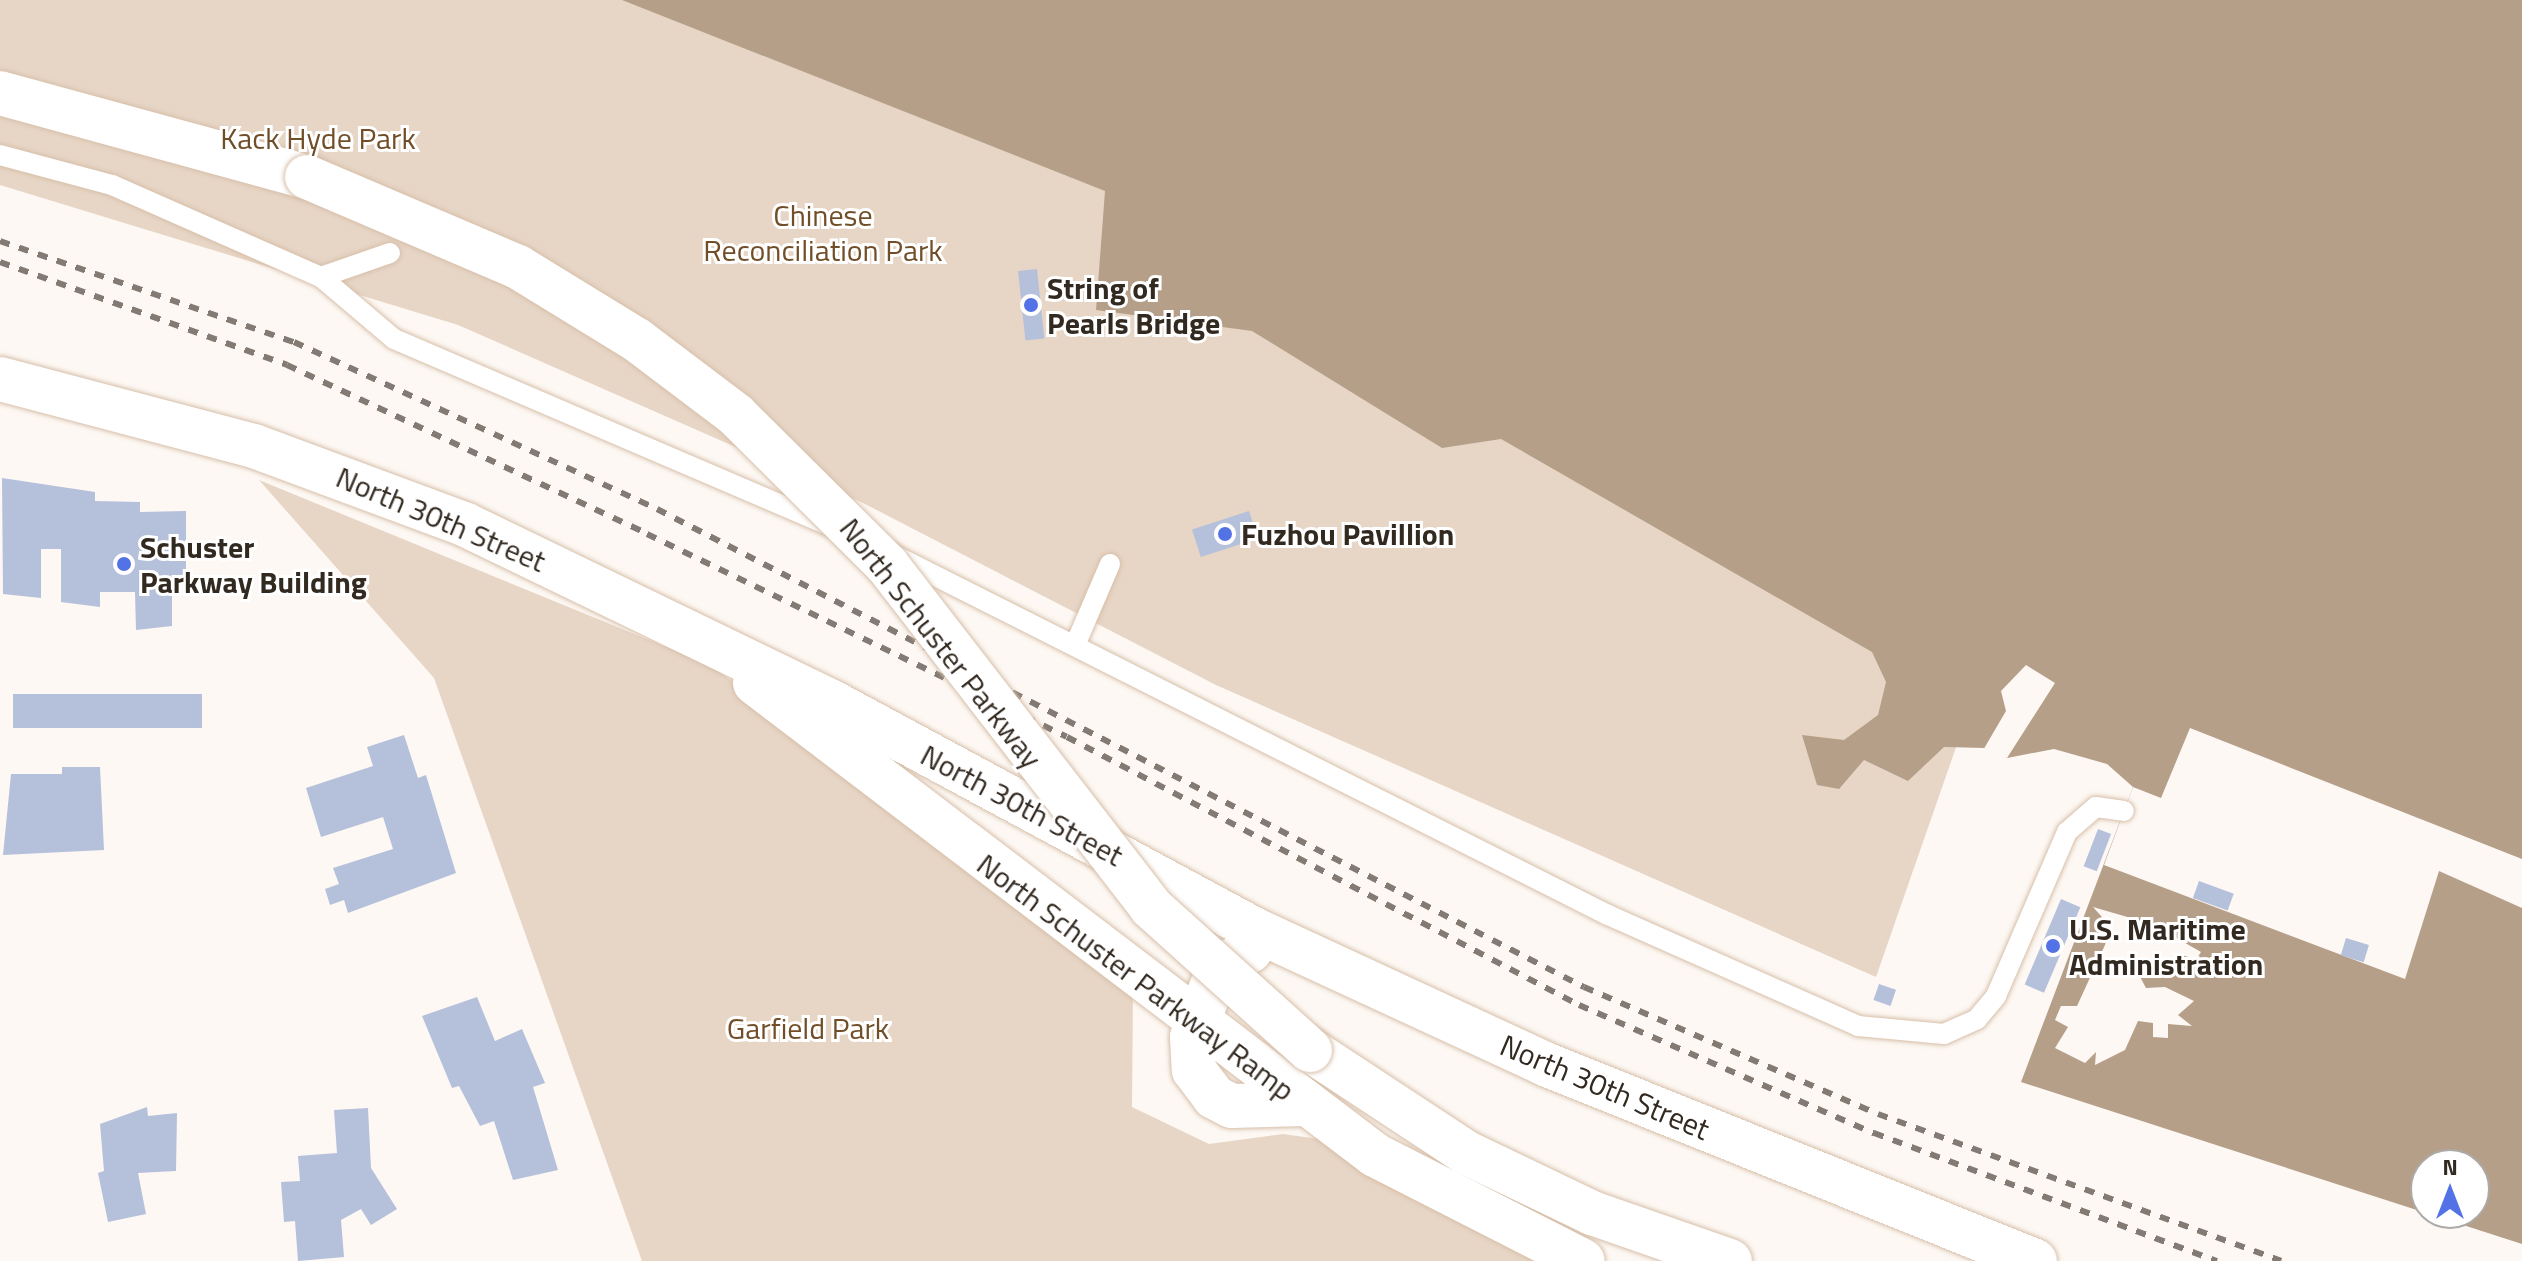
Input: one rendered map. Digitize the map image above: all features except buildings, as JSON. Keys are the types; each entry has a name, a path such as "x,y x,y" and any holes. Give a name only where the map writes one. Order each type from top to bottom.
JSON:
{"main road":[{"name":"North Schuster Parkway","path":"0,93 307,177 518,267 637,340 736,415 887,565 1151,907 1310,1050 1467,1153 1592,1213 1730,1261"},
{"name":"North 30th Street","path":"0,379 118,405 364,483 542,561 716,651 832,702 1251,928 1545,1064 2035,1261"},
{"name":"North Schuster Parkway Ramp","path":"716,651 1197,1025 1192,1064 1214,1097 1239,1108 1303,1104 1444,1196 1583,1261"},
{"path":"1197,1025 1219,967 1256,951 1465,1048 1545,1064"}],"lane":[{"path":"0,155 112,185 321,277 394,339 650,445 1076,643 1608,915 1858,1026 1944,1034 1977,1019 1996,996 2067,832 2096,807 2124,811"},
{"path":"321,277 390,253"},
{"path":"1076,643 1110,564"}],"green space":[{"name":"Chinese Reconciliation Park","path":"0,0 881,0 1984,667 1876,977 1216,685 863,503 458,325 0,185"},
{"name":"Garfield Park","path":"259,480 710,665 1038,908 1133,990 1132,1107 1209,1144 1283,1134 1326,1140 1547,1261 642,1261 434,678"}],"shaded area":[{"path":"622,0 2522,0 2522,1244 2476,1229 2490,1229 2490,1149 2410,1149 2410,1208 2021,1082 2133,787 2107,764 2054,749 2007,758 1985,748 1944,747 1908,781 1864,760 1839,789 1817,785 1802,735 1844,740 1878,715 1886,682 1872,652 1501,439 1442,448 1252,331 1096,310 1105,191"}],"pier":[{"path":"2026,665 2055,683 2007,758 1982,752 2006,711 2001,691"},
{"path":"2190,728 2522,859 2522,908 2439,871 2405,979 2104,865 2133,787 2161,798"},
{"path":"2093,907 2148,923 2148,937 2173,936 2201,952 2196,960 2180,954 2172,974 2159,973 2154,957 2138,973 2146,988 2165,987 2194,1001 2178,1015 2192,1026 2168,1024 2168,1038 2153,1037 2153,1023 2138,1021 2125,1050 2095,1065 2096,1052 2085,1063 2055,1048 2068,1027 2055,1020 2061,1006 2077,1006 2105,945 2110,926"}],"railway":[{"path":"0,241 294,342 657,509 1584,987 1878,1114 2281,1261"},
{"path":"0,262 287,365 647,534 1067,737 1579,1005 1874,1133 2217,1261"}],"place":[{"name":"String of Pearls Bridge","path":"1031,305"},
{"name":"Fuzhou Pavillion","path":"1225,534"},
{"name":"Schuster Parkway Building","path":"124,564"},
{"name":"U.S. Maritime Administration","path":"2053,946"}],"park label":[{"name":"Kack Hyde Park","path":"318,138"}]}
